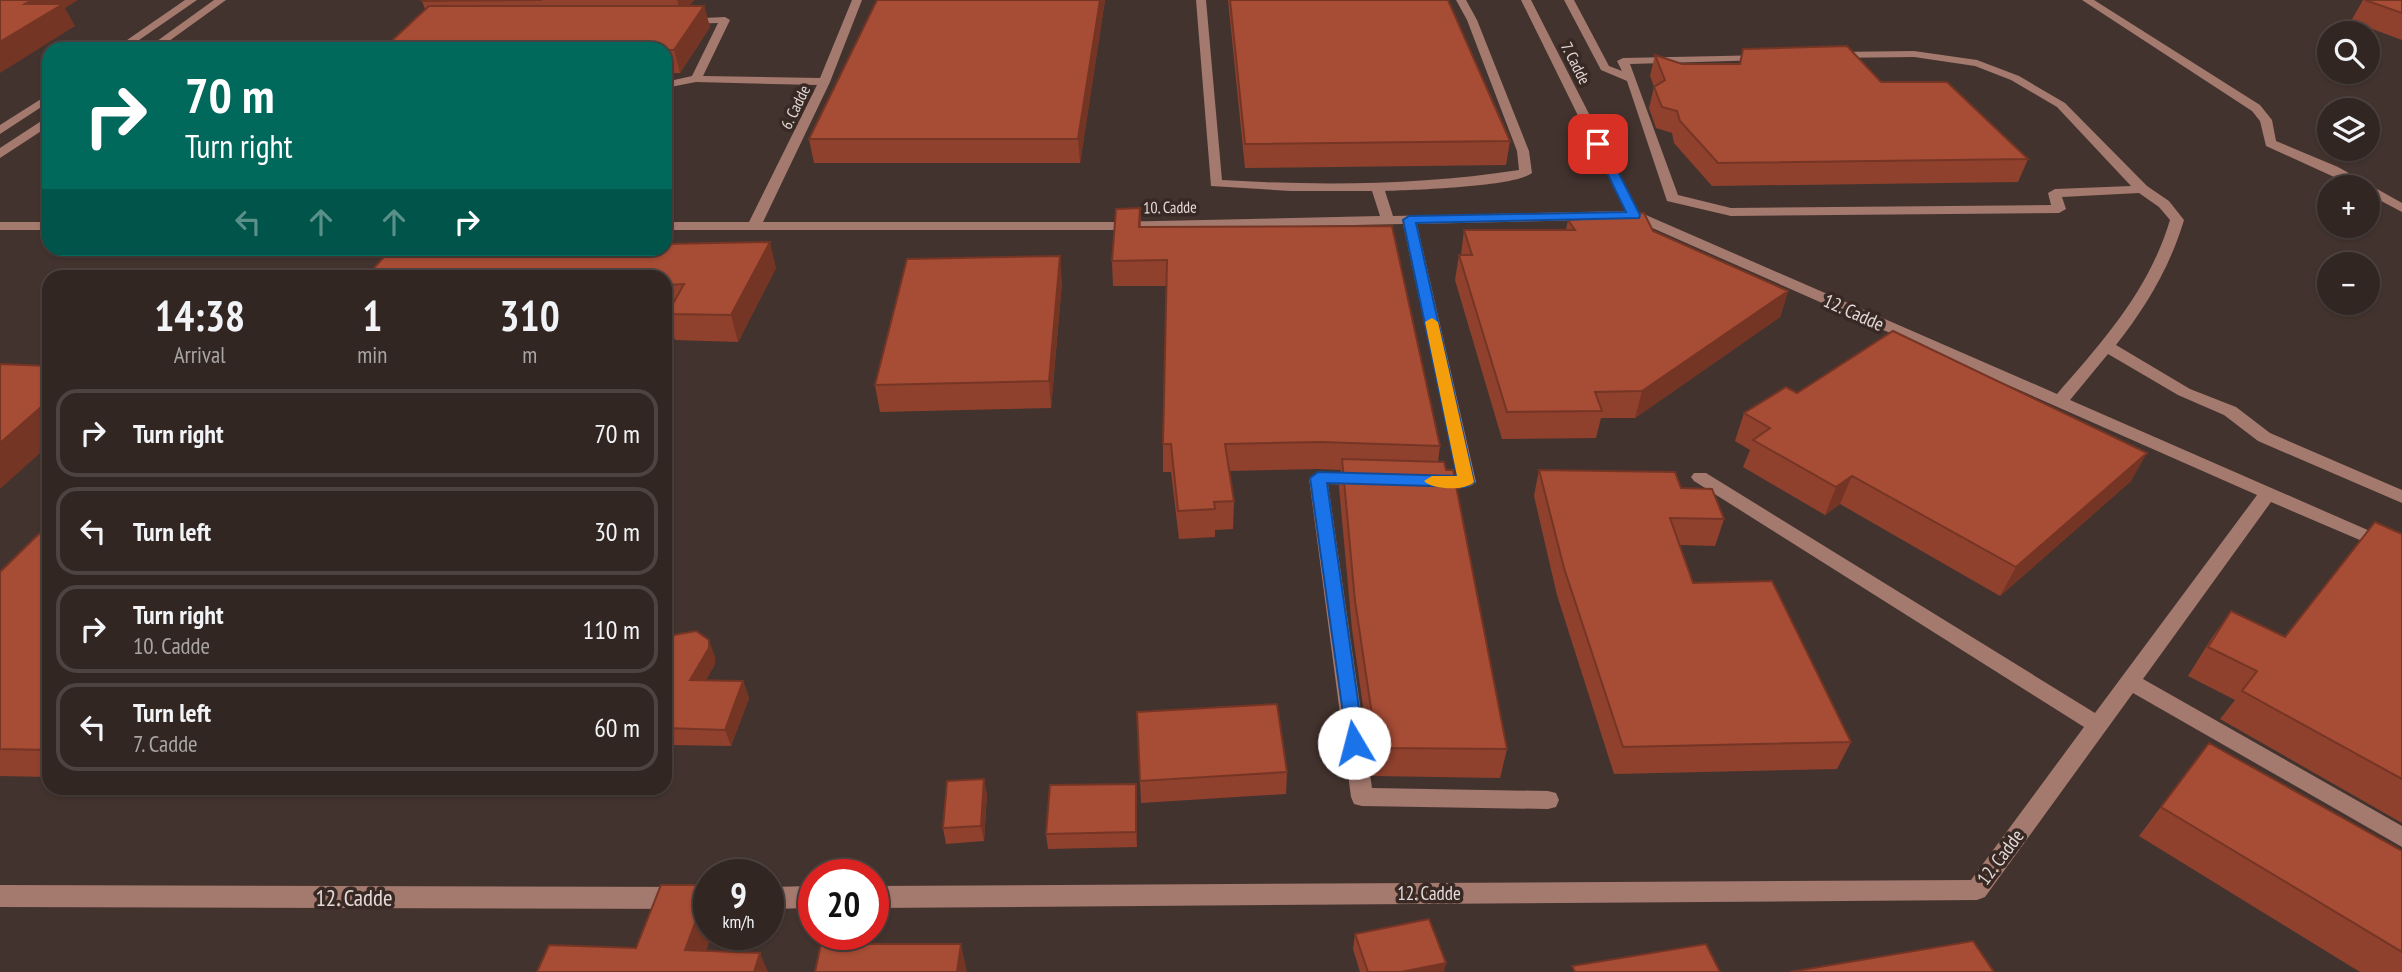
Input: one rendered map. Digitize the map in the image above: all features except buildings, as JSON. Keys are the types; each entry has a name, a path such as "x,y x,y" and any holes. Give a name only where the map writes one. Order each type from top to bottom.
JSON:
{"street":[{"path":"130,42 192,0"},
{"path":"161,42 221,0"},
{"name":"6. Cadde","path":"754,226 824,82 857,0"},
{"path":"1201,0 1216,183 1263,187 1377,186 1490,179 1526,173 1523,151 1472,20 1461,0"},
{"name":"7. Cadde","path":"1526,0 1634,215"},
{"path":"1569,0 1605,68 1632,79"},
{"path":"2087,0 2256,108 2266,120 2270,143 2342,175"},
{"path":"670,21 725,20 696,79"},
{"path":"1816,55 1914,54 1977,63 2015,78 2062,105 2141,189 2164,204 2177,220 2171,246 2134,312 2059,402"},
{"path":"1775,56 1623,61 1632,79 1672,198 1731,212 2059,209 2056,193 2141,189"},
{"path":"672,84 696,79 824,82"},
{"path":"0,130 42,102"},
{"path":"0,154 42,125"},
{"path":"1377,186 1388,220"},
{"path":"2380,196 2402,208"},
{"name":"10. Cadde","path":"672,226 1112,226 1634,215"},
{"name":"12. Cadde","path":"889,897 1977,890 2268,493 1634,215"},
{"path":"1409,220 1466,482 1412,480"},
{"path":"0,226 42,226"},
{"path":"2106,346 2184,392 2230,411 2264,437 2402,497"},
{"path":"1700,477 2097,725"},
{"path":"1385,480 1318,478 1362,797 1548,800"},
{"path":"2268,493 2402,552"},
{"path":"2130,681 2402,837"},
{"name":"12. Cadde","path":"0,896 693,898"}],"slow traffic":[{"path":"1432,322 1466,482 1432,481"}],"route":[{"path":"1354,743 1318,478 1466,482 1409,220 1634,215 1598,144"}]}
